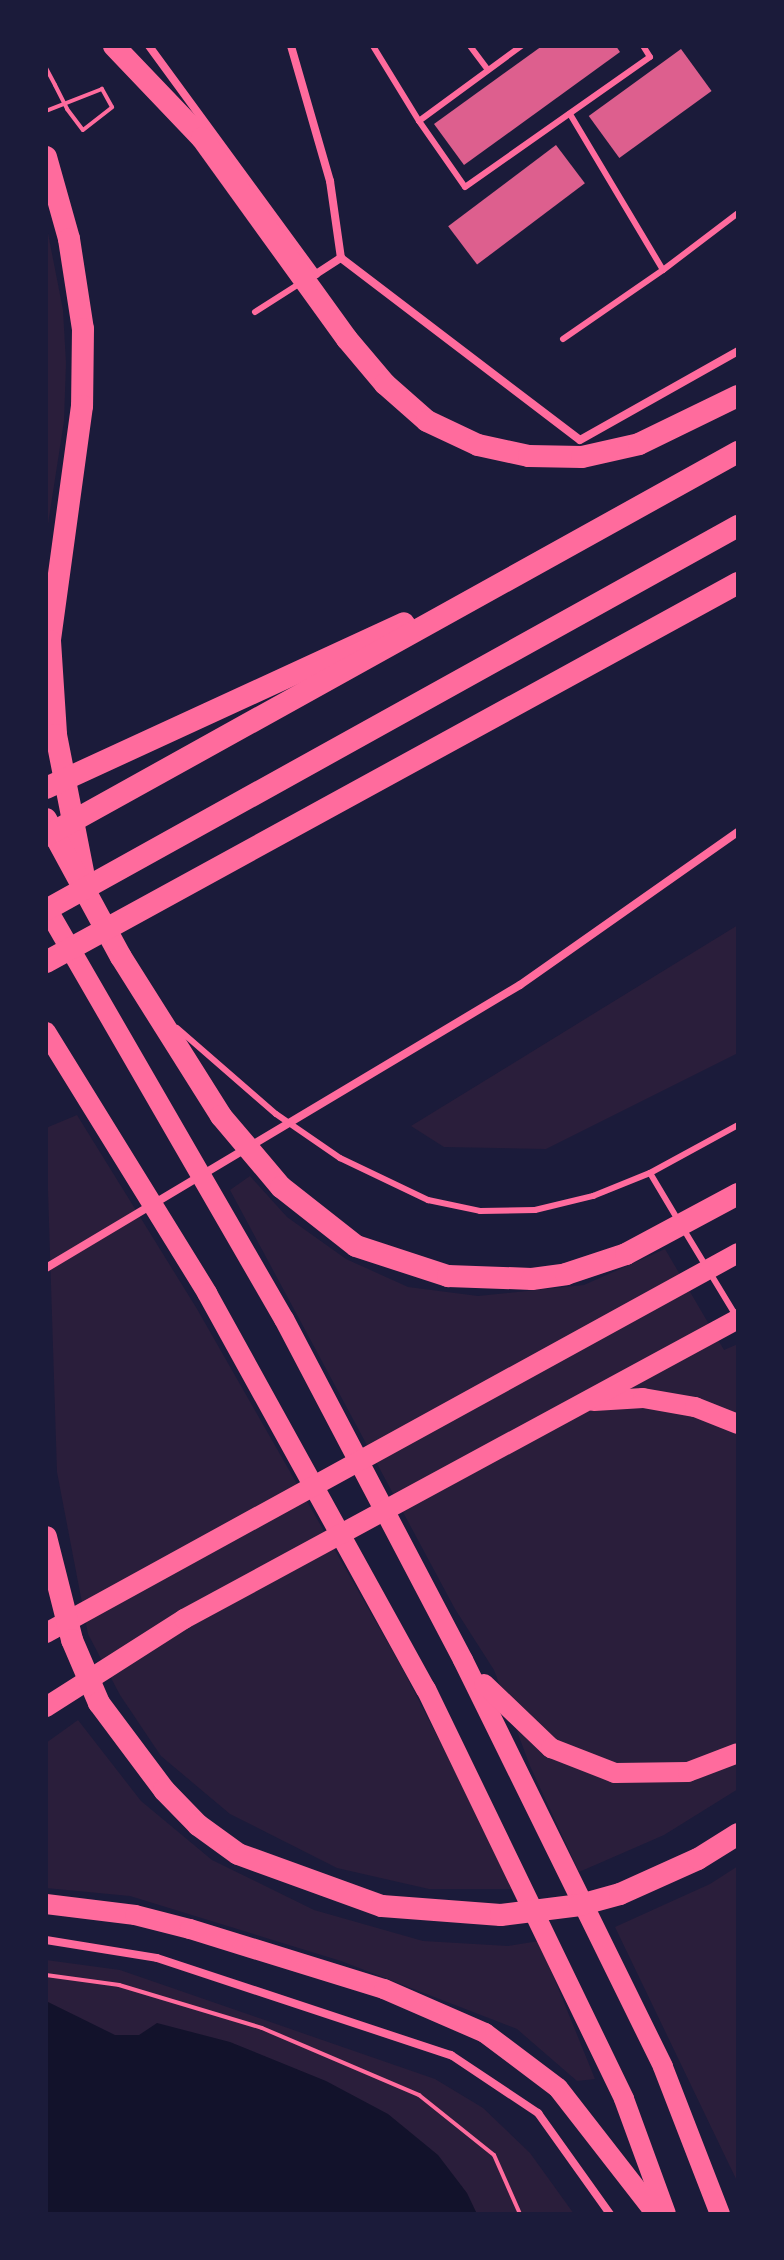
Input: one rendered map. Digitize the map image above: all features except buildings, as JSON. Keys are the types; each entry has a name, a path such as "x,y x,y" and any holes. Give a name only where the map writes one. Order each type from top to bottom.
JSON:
{"highway":[{"path":"114,46 202,138 347,339 385,384 427,421 478,445 529,456 582,457 639,444 738,396"},
{"path":"46,157 79,288 83,365 82,406 54,593 51,688 66,794 94,907"},
{"path":"46,836 738,452"},
{"path":"46,908 738,526"},
{"path":"46,788 366,639 502,583"},
{"path":"46,962 738,583"},
{"path":"46,819 121,957 221,1116 281,1187 356,1246 448,1276 532,1279 599,1266 738,1194"},
{"path":"46,1537 72,1640 99,1703 126,1744 198,1825 238,1854 382,1906 501,1915 580,1905 620,1894 698,1859 738,1834"}],"main road":[{"path":"46,908 284,1319 463,1660 663,2067 720,2214"},
{"path":"46,1032 207,1293 426,1689 618,2086 666,2214"},
{"path":"46,1633 738,1253"},
{"path":"46,1707 184,1619 738,1319"},
{"path":"586,1401 643,1398 695,1407 738,1424"},
{"path":"463,1660 515,1717 551,1748 582,1764 652,1776 688,1772 738,1753"},
{"path":"46,1904 135,1915 190,1929 384,1989 485,2033 558,2088 656,2214"}],"street":[{"path":"149,46 316,274 341,258"},
{"path":"291,46 330,181 341,258 580,440 738,351"},
{"path":"46,1268 520,985 738,832"},
{"path":"46,1940 157,1958 451,2055 538,2113 610,2214"}],"lane":[{"path":"373,46 419,121 465,187 650,57 643,46"},
{"path":"470,46 488,70"},
{"path":"419,121 521,46"},
{"path":"570,114 663,270"},
{"path":"563,339 663,270 738,213"},
{"path":"255,312 316,274"},
{"path":"121,957 180,1032 276,1114 381,1181 428,1200 480,1211 535,1210 593,1196 650,1173 738,1125"},
{"path":"650,1173 738,1319"}],"path":[{"path":"46,68 67,109 83,130 112,107 102,89 46,111"},
{"path":"46,1975 119,1985 262,2028 419,2095 494,2155 520,2214"}],"shaded area":[{"path":"46,223 63,310 66,363 64,421 46,537"},
{"path":"738,925 738,1053 546,1149 444,1147 411,1126"},
{"path":"77,1115 197,1309 400,1664 516,1889 429,1889 337,1868 230,1814 161,1756 120,1695 88,1634 57,1472 46,1128"},
{"path":"250,1176 287,1217 346,1259 408,1287 478,1296 584,1285 665,1249 724,1350 738,1344 738,1789 664,1835 579,1872 530,1766 494,1670 455,1609 230,1190"},
{"path":"78,1720 141,1801 212,1860 314,1910 423,1941 508,1946 539,1941 595,2079 577,2081 517,2029 341,1961 130,1896 46,1888 46,1743"},
{"path":"738,1866 738,2183 615,1927 710,1884"},
{"path":"46,1960 120,1970 435,2079 483,2108 530,2153 574,2214 46,2214"},
{"path":"46,2001 115,2035 139,2035 157,2023 230,2042 326,2081 388,2114 438,2155 467,2193 477,2214 46,2214"}]}
